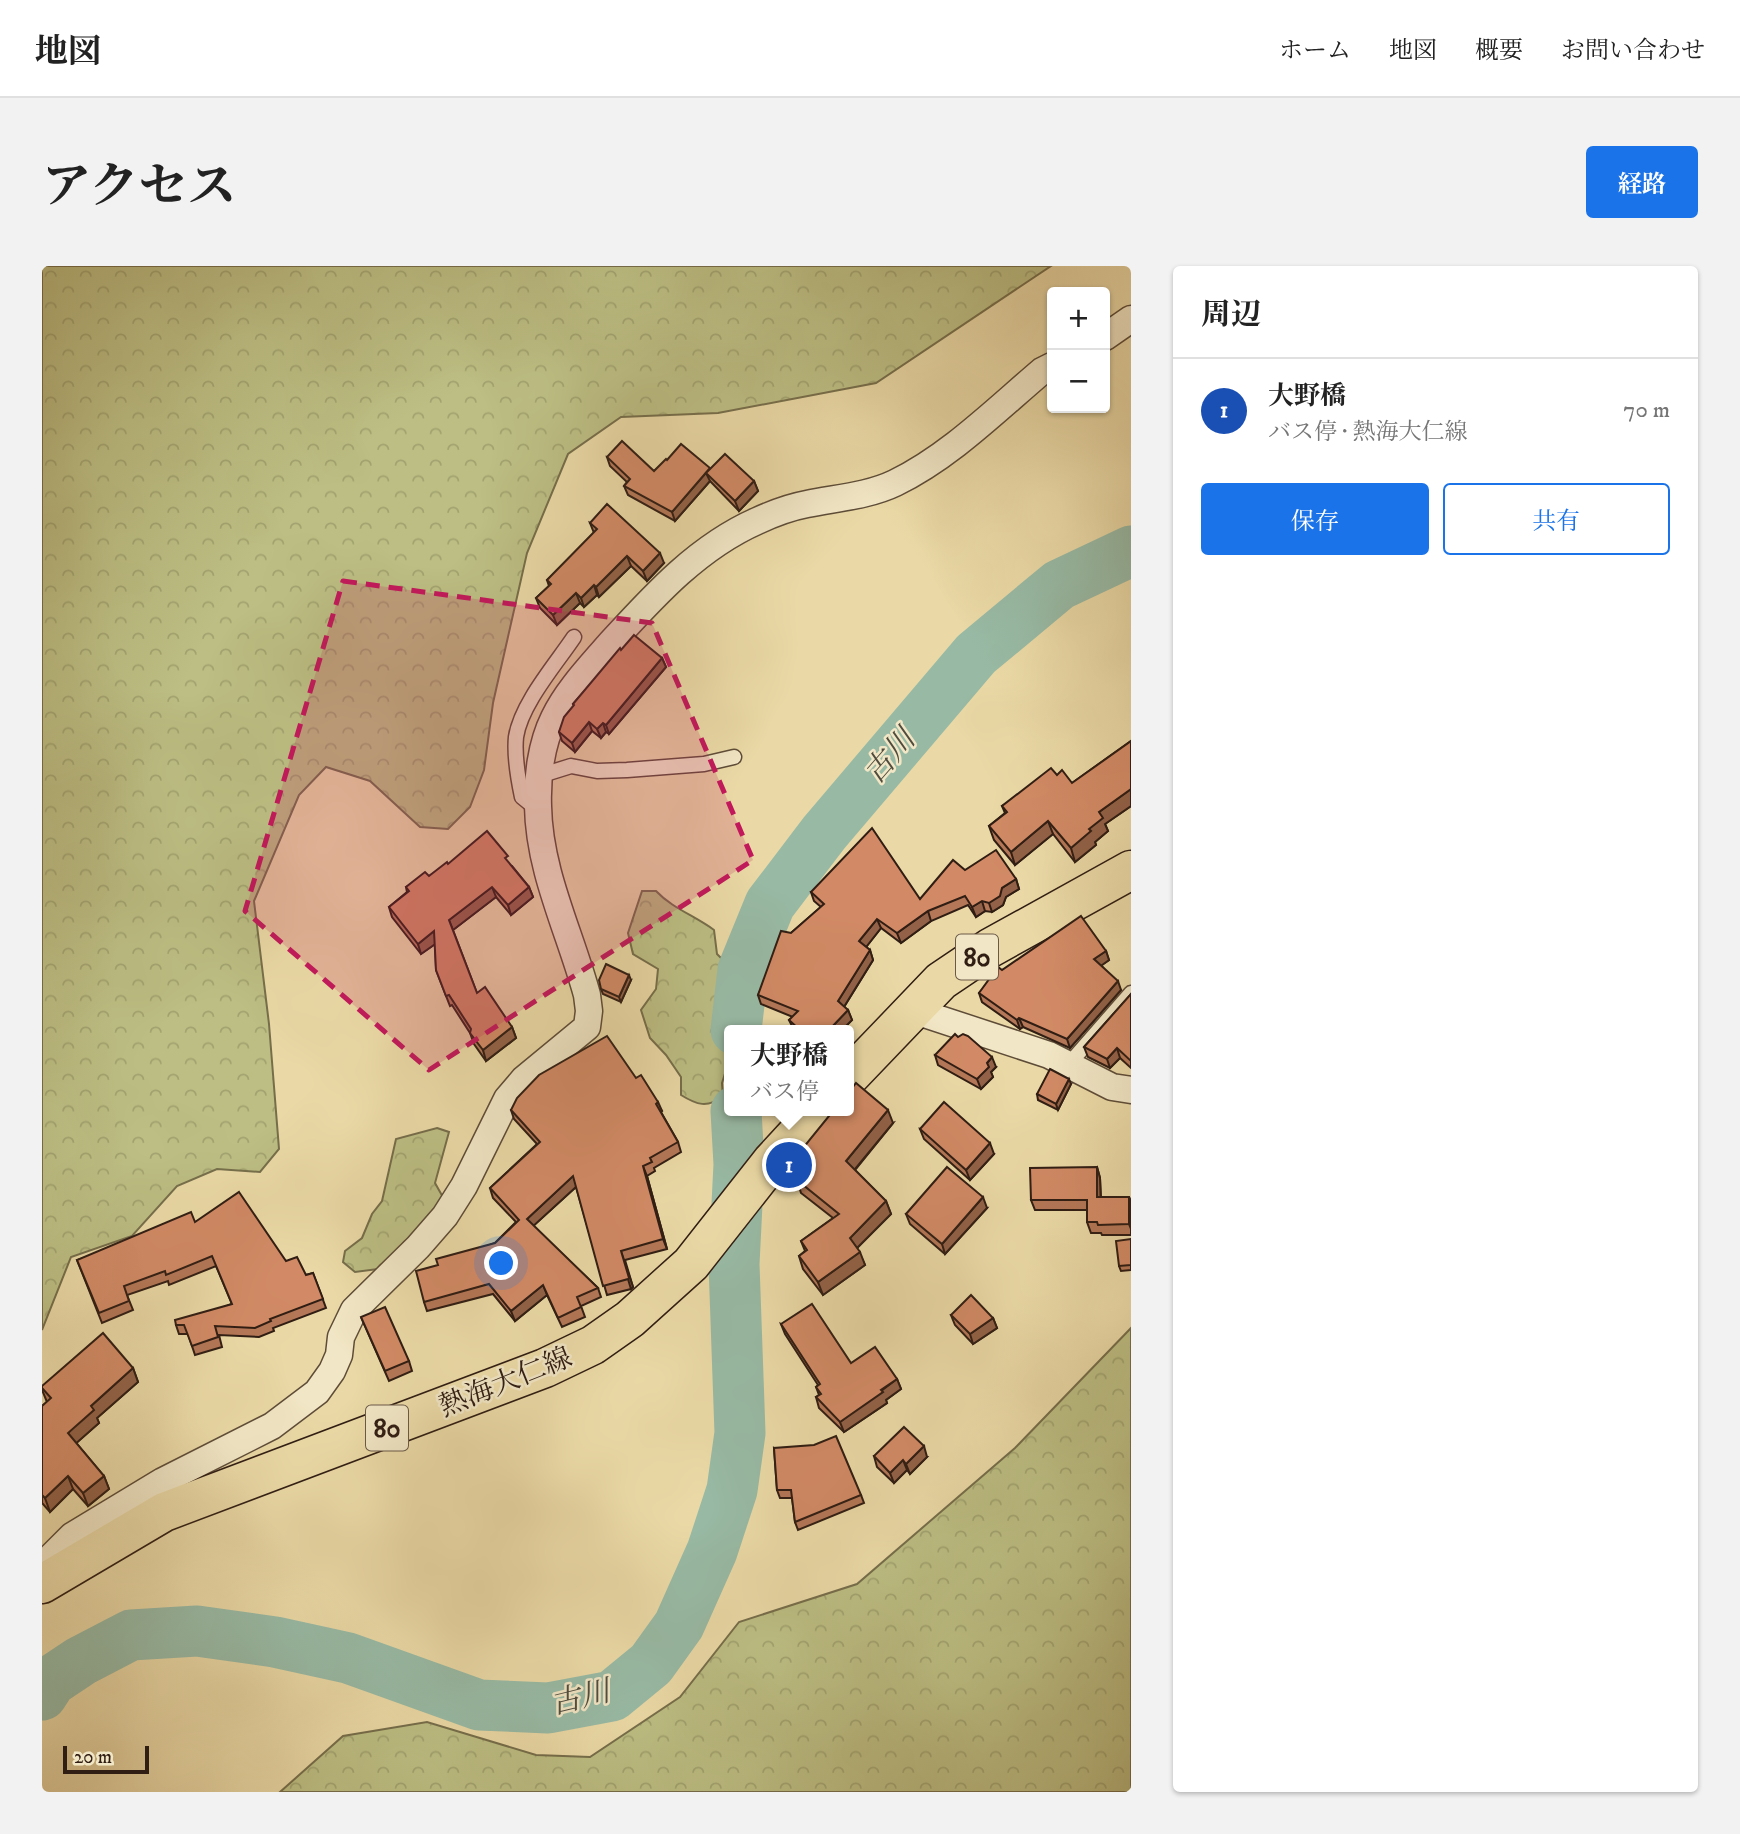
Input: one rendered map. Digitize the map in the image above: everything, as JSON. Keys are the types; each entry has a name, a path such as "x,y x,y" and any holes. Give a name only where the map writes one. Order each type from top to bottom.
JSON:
{"main road":[{"name":"80","path":"854,1073 941,981 990,948 1131,870"},
{"name":"熱海大仁線","path":"42,1584 164,1512 545,1368 593,1345 630,1319 691,1264 772,1161 813,1116"}],"street":[{"path":"1110,334 1131,319"},
{"path":"42,1566 72,1536 163,1481 272,1426 317,1392 332,1371 339,1355 341,1337 354,1310 418,1247 445,1216 464,1186 507,1099 524,1079 587,1027 587,995 552,888 539,832 539,776 546,740 563,701 646,604 717,542 757,521 803,505 867,492 903,479 962,438 1047,368"},
{"path":"912,1010 1049,1055 1112,1087 1131,1090"}],"lane":[{"path":"538,810 522,797 516,759 516,736 539,689 574,637"},
{"path":"539,776 571,766 597,771 627,770 683,766 734,757"},
{"path":"1069,1063 1131,993"}],"highlighted area":[{"path":"343,581 652,623 753,860 429,1070 245,911"}],"green space":[{"path":"42,266 1051,266 876,383 718,413 621,417 568,454 527,553 493,703 484,770 470,807 448,829 420,827 370,781 326,767 299,795 254,901 269,1024 279,1149 260,1172 217,1169 177,1186 132,1236 71,1257 42,1330"},
{"path":"642,891 656,891 714,930 717,954 729,966 727,1025 724,1025 723,1097 712,1103 697,1103 681,1095 681,1077 650,1038 641,1010 656,989 658,969 633,954 628,933"},
{"path":"437,1128 449,1132 435,1183 444,1199 432,1221 404,1242 390,1261 378,1269 355,1272 343,1262 345,1251 362,1238 372,1214 382,1201 396,1139"},
{"path":"1131,1328 1131,1792 280,1792 343,1736 427,1722 536,1755 590,1757 680,1697 739,1622 857,1584 1015,1448"}],"building":[{"path":"622,441 654,471 681,444 710,468 672,512 624,486 630,479 607,457"},
{"path":"725,454 754,481 735,501 706,473"},
{"path":"607,504 660,553 643,571 627,556 596,587 594,585 581,598 576,593 553,615 536,598 551,584 547,580 597,529 590,523"},
{"path":"634,635 662,658 606,725 603,723 597,729 589,722 572,743 559,732 564,717 620,648 621,650"},
{"path":"1131,741 1131,789 1099,812 1103,818 1071,848 1048,821 1011,852 989,826 1007,812 1002,806 1051,768 1057,775 1062,770 1072,783"},
{"path":"872,828 920,899 953,860 965,870 996,850 1016,879 1002,888 1000,896 989,903 982,901 972,907 965,896 928,911 897,933 877,919 859,941 870,950 838,1001 848,1010 834,1025 794,1025 789,1020 798,1011 758,995 781,931 791,933 824,904 811,892"},
{"path":"487,831 529,887 508,905 492,887 449,920 477,993 485,987 512,1027 483,1050 470,1033 471,1029 449,995 446,996 436,970 434,931 418,944 389,907 409,891 406,887 425,872 429,876 447,862 448,864"},
{"path":"1081,916 1106,951 1094,959 1118,981 1067,1039 1019,1018 1017,1020 979,993 998,967 1002,970"},
{"path":"606,964 629,975 619,997 601,989 599,980"},
{"path":"1131,994 1131,1061 1117,1048 1107,1059 1084,1047"},
{"path":"955,1034 958,1037 963,1034 968,1036 992,1057 987,1063 989,1067 977,1079 935,1055"},
{"path":"607,1036 636,1078 641,1075 678,1142 650,1158 652,1162 643,1166 663,1239 621,1251 629,1278 603,1286 573,1176 527,1219 598,1288 577,1297 581,1307 558,1318 543,1285 511,1311 489,1284 424,1302 416,1271 438,1265 436,1259 495,1243 519,1220 490,1188 540,1142 511,1110 517,1098 539,1075"},
{"path":"1050,1069 1069,1079 1056,1104 1037,1094"},
{"path":"856,1083 888,1110 846,1161 886,1201 850,1238 860,1252 818,1282 799,1256 807,1250 801,1241 839,1214 797,1180 806,1168 794,1159 829,1116 854,1116"},
{"path":"944,1102 990,1143 966,1170 920,1129"},
{"path":"947,1167 983,1197 942,1244 906,1214"},
{"path":"1097,1167 1097,1197 1129,1197 1129,1224 1098,1225 1097,1222 1087,1222 1087,1200 1031,1200 1030,1168"},
{"path":"239,1192 286,1261 297,1257 306,1275 313,1273 323,1299 270,1319 271,1321 255,1328 215,1326 218,1337 192,1346 184,1325 176,1325 175,1320 232,1304 212,1256 166,1275 165,1271 124,1286 129,1301 99,1313 77,1260 191,1212 195,1222"},
{"path":"1131,1239 1131,1265 1119,1266 1116,1241"},
{"path":"971,1295 993,1318 970,1334 951,1315"},
{"path":"812,1304 851,1363 875,1347 897,1379 840,1422 816,1397 821,1394 816,1387 820,1384 781,1324"},
{"path":"385,1307 409,1361 385,1371 361,1317"},
{"path":"103,1333 133,1368 91,1406 94,1410 68,1433 104,1476 83,1493 68,1476 45,1498 42,1495 42,1406 51,1398 42,1386"},
{"path":"904,1427 924,1446 906,1464 903,1460 890,1473 874,1456"},
{"path":"836,1436 861,1495 795,1522 791,1490 777,1490 774,1448 814,1445"}],"waterway":[{"name":"古川","path":"737,1025 743,970 770,904 824,833 976,654 1059,585 1131,551"},
{"name":"古川","path":"42,1695 51,1681 81,1661 131,1635 197,1631 275,1642 348,1658 479,1705 548,1708 612,1696 651,1664 679,1625 712,1551 732,1490 740,1433 734,1264 739,1164 736,1116"}],"place":[{"name":"大野橋","path":"789,1165"}]}
